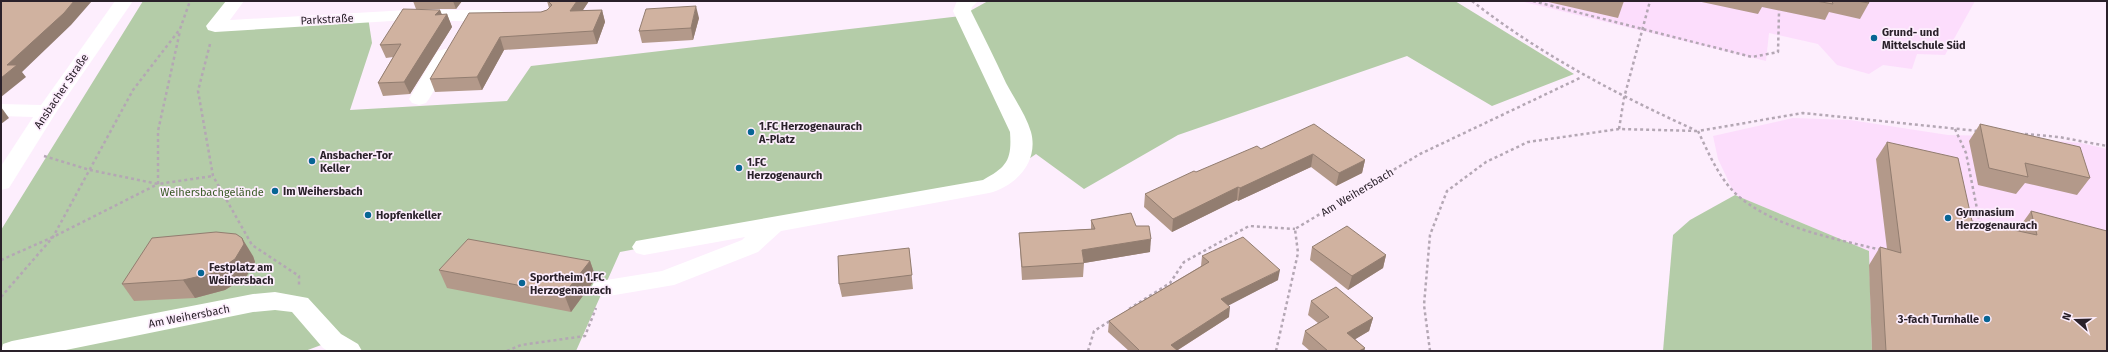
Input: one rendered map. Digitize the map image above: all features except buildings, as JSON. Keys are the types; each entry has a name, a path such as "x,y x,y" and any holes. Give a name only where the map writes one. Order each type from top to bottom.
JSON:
{"street":[{"name":"Ansbacher Straße","path":"1,183 47,111 124,1"},
{"path":"215,26 235,1"},
{"path":"644,247 989,186 1007,176 1018,164 1023,149 1020,132 962,11 963,5 969,1"},
{"name":"Parkstraße","path":"215,26 408,15 515,16"},
{"path":"419,99 469,16"},
{"path":"1,110 47,111"},
{"path":"603,288 664,279 750,246 774,225"},
{"name":"Am Weihersbach","path":"12,351 253,303 275,301 299,304"},
{"path":"299,304 332,341 349,351"}],"path":[{"path":"158,184 158,131 180,29 190,1"},
{"path":"1472,1 1498,23 1582,76 1624,98 1698,131 1708,152 1735,193 1755,208 1807,230 1887,252"},
{"path":"1533,1 1752,56 1778,52 1779,12"},
{"path":"1620,129 1624,98 1650,1"},
{"path":"215,26 198,91 213,176 252,245 299,276 299,304"},
{"path":"1,297 54,237 134,90 180,29"},
{"name":"Am Weihersbach","path":"1295,229 1420,154 1582,76"},
{"path":"1430,351 1424,305 1430,235 1447,191 1486,162 1528,142 1620,129 1698,131 1803,113 1982,131"},
{"path":"1955,128 1966,153 1981,227"},
{"path":"2020,134 2059,137 2107,146"},
{"path":"23,150 90,170 158,184"},
{"path":"1,260 54,237 158,184 213,176"},
{"path":"1126,311 1170,283 1184,262 1249,226 1295,229 1298,253 1276,351"},
{"path":"1880,250 1880,256"},
{"path":"507,351 520,345 585,336 603,288"},
{"path":"1088,351 1094,331 1113,319"}],"shaded area":[{"name":"Grund- und Mittelschule Süd","path":"1520,1 1975,1 1945,55 1917,54 1912,69 1883,65 1869,74 1837,65 1818,44 1769,33 1766,61"},
{"name":"Gymnasium Herzogenaurach","path":"1793,118 1850,120 1948,135 1994,136 2081,143 2107,149 2107,351 1872,351 1869,251 1735,195 1718,159 1713,136"}],"green space":[{"name":"Weihersbachgelände","path":"143,1 235,1 216,25 368,17 372,43 350,110 507,101 531,66 961,16 988,1 1455,1 1574,74 1492,106 1407,56 1178,135 1084,189 1036,154 997,181 620,252 576,351 349,351 332,341 305,351 1,351 1,230"},
{"path":"1735,195 1869,251 1872,351 1663,351 1673,235 1690,220"}],"place":[{"name":"Grund- und Mittelschule Süd","path":"1874,38"},
{"name":"1.FC Herzogenaurach A-Platz","path":"751,132"},
{"name":"Ansbacher-Tor Keller","path":"312,161"},
{"name":"1.FC Herzogenaurch","path":"739,168"},
{"name":"Im Weihersbach","path":"275,191"},
{"name":"Hopfenkeller","path":"368,215"},
{"name":"Gymnasium Herzogenaurach","path":"1948,218"},
{"name":"Festplatz am Weihersbach","path":"201,273"},
{"name":"Sportheim 1.FC Herzogenaurach","path":"522,283"},
{"name":"3-fach Turnhalle","path":"1987,319"}]}
